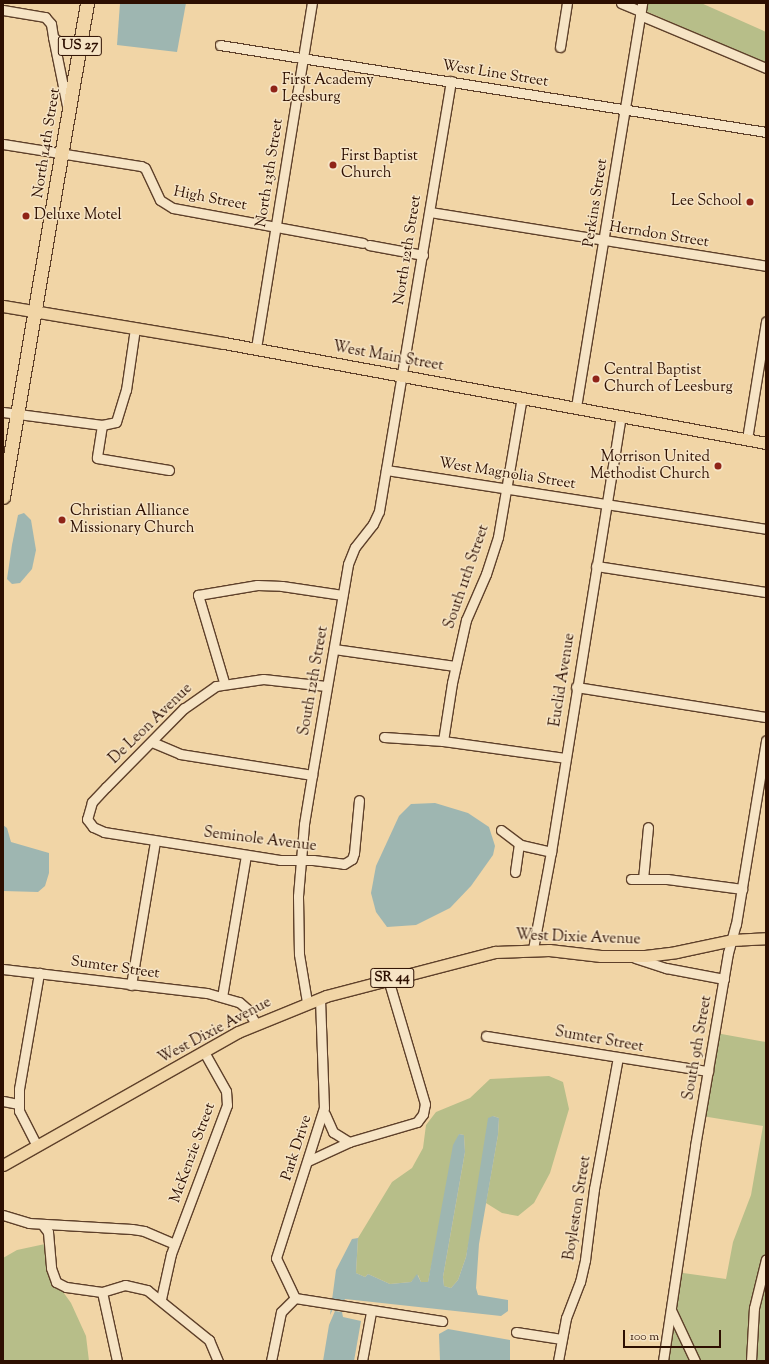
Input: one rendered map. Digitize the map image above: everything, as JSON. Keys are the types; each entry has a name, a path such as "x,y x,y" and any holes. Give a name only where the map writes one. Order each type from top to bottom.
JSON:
{"highway":[{"name":"North 14th Street","path":"35,311 87,3"},
{"name":"US 27","path":"3,497 35,311"}],"main road":[{"name":"West Main Street","path":"3,306 256,348 766,442"},
{"name":"West Dixie Avenue","path":"3,1166 256,1024 320,998 478,955 532,950 630,956 676,952 732,940 766,938"}],"street":[{"name":"North 13th Street","path":"256,348 312,3"},
{"path":"560,47 567,3"},
{"path":"621,3 641,10 766,68"},
{"path":"3,10 45,17 51,24 68,112"},
{"name":"Perkins Street","path":"576,408 641,10"},
{"path":"53,37 58,41 80,45"},
{"name":"West Line Street","path":"220,45 766,132"},
{"name":"North 12th Street","path":"401,375 423,255 451,82"},
{"name":"High Street","path":"3,144 141,166 165,205 276,225 423,255"},
{"name":"Herndon Street","path":"430,212 766,266"},
{"path":"746,439 766,322"},
{"path":"3,412 102,425 116,422 122,408 135,328"},
{"name":"South 12th Street","path":"307,1002 298,937 300,862 312,775 342,595 351,555 379,511 401,375"},
{"name":"South 11th Street","path":"443,741 455,666 470,609 494,550 507,488 522,397"},
{"name":"Euclid Avenue","path":"532,950 551,852 576,686 621,416"},
{"path":"102,425 97,458 169,470"},
{"name":"West Magnolia Street","path":"386,470 766,529"},
{"path":"596,566 766,592"},
{"path":"224,682 198,595 256,585 282,586 342,595"},
{"path":"334,649 455,666"},
{"name":"De Leon Avenue","path":"104,832 88,822 88,808 106,787 191,702 224,682 280,679 326,686"},
{"path":"576,686 766,717"},
{"path":"384,737 443,741 565,758"},
{"name":"South 9th Street","path":"663,1361 708,1071 724,979 762,794 766,740"},
{"path":"152,742 190,756 312,775"},
{"name":"Seminole Avenue","path":"104,832 300,862 306,859 335,864 349,862 354,853 359,800"},
{"path":"643,879 648,827"},
{"path":"500,830 519,844 551,852"},
{"path":"131,985 155,841"},
{"path":"515,872 519,844"},
{"path":"222,997 246,854"},
{"path":"631,879 667,878 742,889"},
{"path":"630,956 666,968 724,979"},
{"name":"Sumter Street","path":"3,969 198,992 222,997 243,1004 256,1024"},
{"path":"38,1146 24,1121 19,1104 19,1089 39,973"},
{"path":"308,1161 349,1142 417,1122 425,1109 388,979"},
{"name":"Park Drive","path":"295,1298 276,1261 276,1252 308,1161 324,1108 320,998"},
{"name":"Sumter Street","path":"486,1036 708,1071"},
{"name":"McKenzie Street","path":"161,1299 174,1244 227,1105 226,1091 204,1052"},
{"name":"Boyleston Street","path":"558,1361 561,1339 585,1260 594,1189 618,1058"},
{"path":"3,1102 19,1104"},
{"path":"324,1108 329,1127 340,1138 349,1142"},
{"path":"3,1215 42,1224 144,1231 174,1244"},
{"path":"42,1224 48,1232 51,1268 56,1282 66,1288 102,1292 125,1285 147,1290 161,1299 209,1340 218,1361"},
{"path":"751,1361 754,1308 766,1259"},
{"path":"102,1292 117,1361"},
{"path":"271,1361 281,1312 285,1305 295,1298 332,1306 442,1321"},
{"path":"670,1309 695,1361"},
{"path":"362,1361 371,1312"},
{"path":"516,1332 561,1339"}],"green space":[{"path":"642,3 701,3 766,32 766,64 641,9"},
{"path":"716,1033 766,1042 766,1361 663,1361 676,1272 726,1279 733,1242 751,1195 763,1126 702,1116"},
{"path":"549,1076 563,1082 569,1109 550,1173 534,1203 518,1216 502,1213 486,1203 498,1135 499,1118 493,1116 466,1257 458,1280 451,1288 444,1286 443,1277 465,1152 464,1135 459,1134 428,1282 421,1282 418,1275 411,1282 390,1284 368,1274 365,1277 356,1273 358,1238 392,1182 412,1168 423,1148 426,1125 436,1112 470,1098 490,1079"},
{"path":"45,1244 61,1289 71,1303 86,1336 89,1361 3,1361 3,1258 17,1250"}],"water":[{"path":"120,3 186,3 177,52 117,45"},
{"path":"24,513 31,520 36,550 32,569 20,583 12,584 7,579 12,545 18,515"},
{"path":"435,803 468,813 489,827 495,846 493,855 471,886 450,908 416,925 387,927 376,912 371,893 376,866 399,816 411,804"},
{"path":"3,825 7,828 11,842 49,853 49,873 45,886 38,892 3,891"},
{"path":"493,1116 499,1118 498,1135 479,1244 476,1288 478,1295 508,1300 508,1311 501,1316 345,1299 340,1308 333,1309 330,1315 336,1270 352,1239 358,1238 356,1273 365,1277 368,1274 390,1284 411,1282 417,1274 421,1282 428,1282 453,1145 459,1134 464,1135 465,1152 443,1277 444,1286 451,1288 458,1280 466,1257 488,1118"},
{"path":"335,1311 342,1312 343,1317 361,1321 354,1361 323,1361 329,1325"},
{"path":"448,1329 510,1340 510,1361 440,1361 439,1334"}],"place":[{"name":"First Academy Leesburg","path":"274,89"},
{"name":"First Baptist Church","path":"333,165"},
{"name":"Lee School","path":"750,202"},
{"name":"Deluxe Motel","path":"26,216"},
{"name":"Central Baptist Church of Leesburg","path":"596,379"},
{"name":"Morrison United Methodist Church","path":"718,466"},
{"name":"Christian Alliance Missionary Church","path":"62,520"}]}
